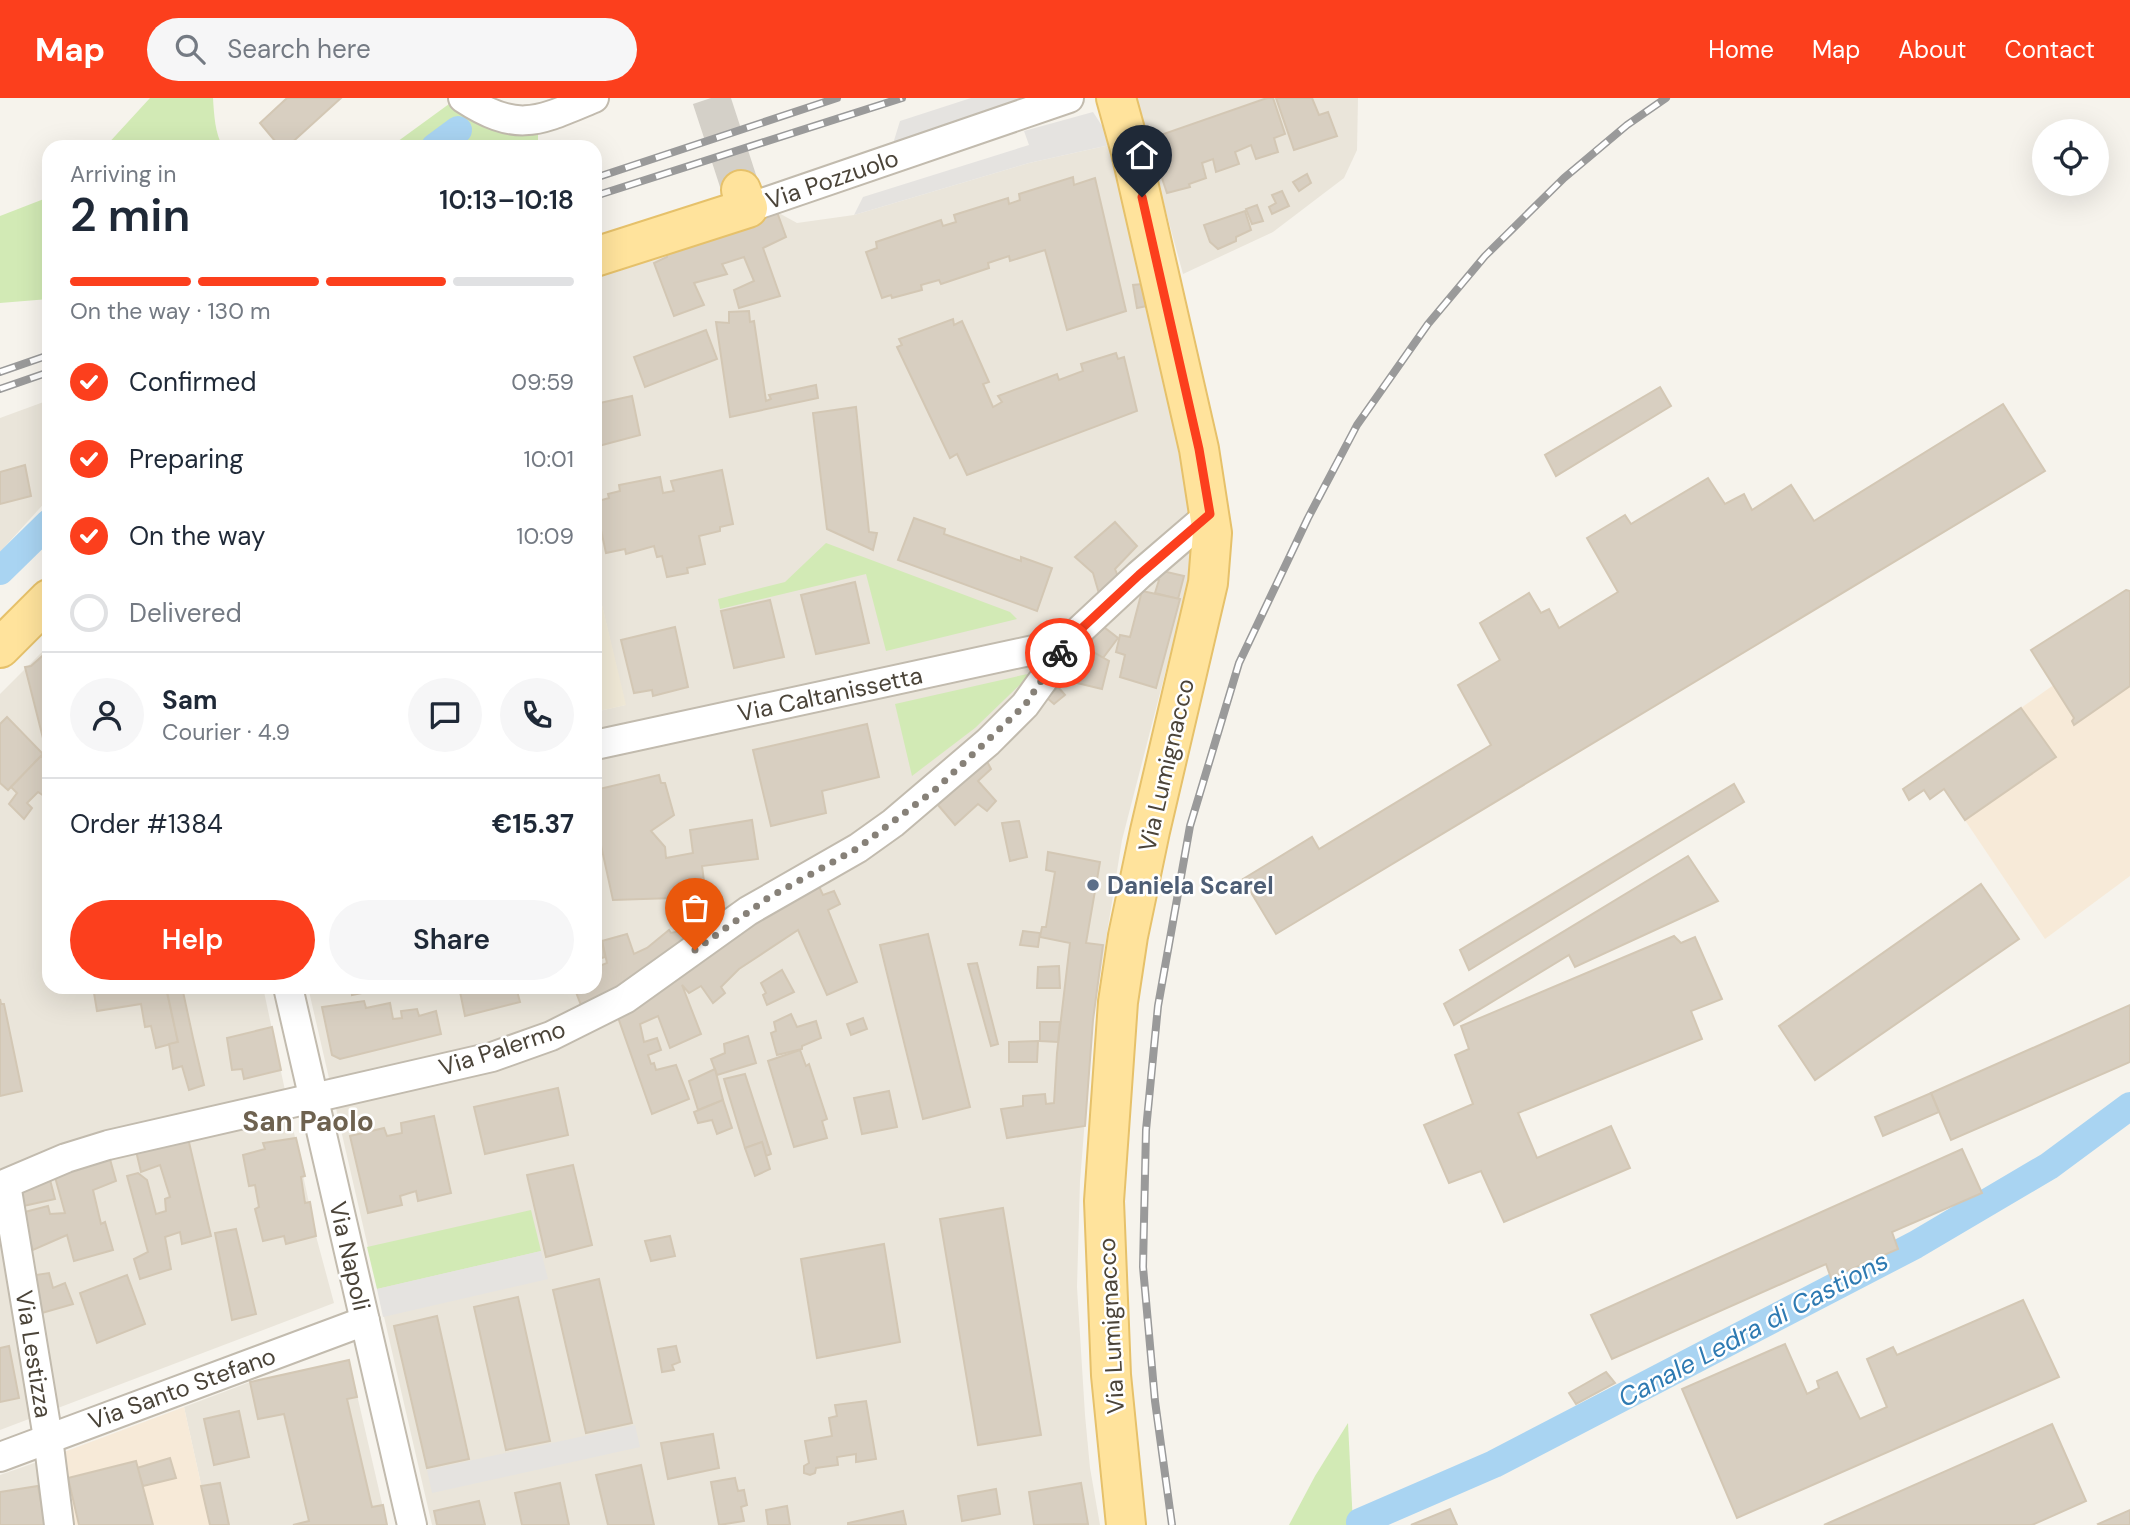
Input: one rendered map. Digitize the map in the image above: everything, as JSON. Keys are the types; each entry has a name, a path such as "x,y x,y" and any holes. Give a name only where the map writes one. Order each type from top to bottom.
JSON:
{"main road":[{"name":"Via Lumignacco","path":"1116,98 1199,449 1210,514 1212,556 1150,831 1128,936 1118,1002 1104,1201 1111,1375 1126,1525"},
{"name":"Via Pozzuolo","path":"602,254 745,199"},
{"path":"0,648 42,606"}],"street":[{"path":"463,98 489,113 520,121 548,118 572,104 594,98"},
{"name":"Via Pozzuolo","path":"745,199 1069,98"},
{"name":"Via Palermo","path":"3,1185 66,1158 108,1145 492,1057 551,1036 625,999 758,904 858,848 936,789 1025,705 1054,666 1066,643 1210,514"},
{"name":"Via Caltanissetta","path":"602,742 1066,643"},
{"name":"Via Napoli","path":"290,994 412,1525"},
{"name":"Via Lestizza","path":"3,1185 48,1438 59,1525"},
{"name":"Via Santo Stefano","path":"0,1457 365,1321"}],"shaded area":[{"path":"971,98 1042,98 892,147 900,121"},
{"path":"1135,98 1358,98 1357,150 1344,178 1273,232 1183,274"},
{"path":"1093,112 1114,144 1029,163 854,215 863,197 1029,145 1024,131"},
{"path":"1114,144 1151,328 1189,491 1192,550 1189,581 1122,840 1093,1020 1080,1181 1077,1287 1090,1468 1100,1525 432,1525 310,994 602,994 602,710 625,705 602,605 602,274 777,212 797,223 854,215 1029,163"},
{"path":"42,403 42,506 0,552 0,418"},
{"path":"602,604 626,705 602,710"},
{"path":"2130,631 2130,876 2045,939 1944,789 2021,708"},
{"path":"42,652 42,994 264,994 316,1236 334,1303 0,1430 0,694"},
{"path":"541,1251 548,1279 383,1317 377,1289"},
{"path":"349,1360 387,1525 210,1525 184,1407 250,1382"},
{"path":"184,1407 210,1525 72,1525 64,1452"},
{"path":"635,1425 640,1447 432,1493 427,1470"},
{"path":"37,1462 47,1525 0,1525 0,1475"}],"green space":[{"path":"150,98 213,98 220,140 111,140"},
{"path":"449,104 471,117 538,131 538,140 400,140"},
{"path":"42,200 42,300 0,303 0,216"},
{"path":"826,543 1010,612 1017,619 886,651 866,574 720,609 718,599 785,582"},
{"path":"1032,673 975,728 912,776 895,704"},
{"path":"531,1210 541,1251 377,1289 367,1247"},
{"path":"1348,1423 1353,1525 1289,1525 1315,1476"}],"building":[{"path":"287,98 341,98 295,140 274,140 260,123"},
{"path":"1273,98 1285,134 1274,138 1278,152 1256,159 1251,145 1235,152 1239,164 1216,172 1213,159 1202,163 1206,178 1189,184 1190,187 1167,193 1149,139"},
{"path":"1276,98 1312,98 1319,115 1328,112 1337,136 1294,150"},
{"path":"1307,174 1311,183 1299,191 1293,182"},
{"path":"1073,177 1074,185 1095,178 1126,311 1067,330 1045,250 1010,261 1009,256 988,263 989,268 941,284 939,280 921,285 922,290 882,298 866,252 877,248 876,242 941,220 943,226 956,222 954,215 1008,198 1009,204 1020,200 1019,194"},
{"path":"1282,191 1289,206 1272,214 1269,207 1276,203 1272,195"},
{"path":"1257,205 1263,221 1252,224 1246,209"},
{"path":"1245,211 1251,230 1218,249 1210,242 1204,225"},
{"path":"777,212 786,237 763,248 780,296 739,308 734,290 754,281 744,257 722,264 727,274 694,283 704,305 674,316 654,263 667,257 666,251"},
{"path":"1142,284 1147,306 1137,308 1133,285"},
{"path":"749,311 750,322 754,321 766,401 771,399 769,395 816,385 818,398 730,417 716,322 729,323 729,312"},
{"path":"953,319 954,325 962,321 989,382 983,384 993,407 1002,402 998,396 1057,374 1059,380 1083,371 1081,364 1116,353 1118,359 1124,357 1137,411 967,475 957,454 950,458 897,347 902,345 899,339"},
{"path":"706,330 717,359 645,387 634,357"},
{"path":"1660,387 1671,406 1556,476 1545,455"},
{"path":"632,396 640,435 602,445 602,402"},
{"path":"2003,404 2045,471 1276,934 1243,879 1312,837 1319,849 1491,745 1458,685 1500,660 1480,623 1529,593 1541,613 1549,609 1559,628 1618,592 1587,538 1625,515 1631,524 1708,478 1725,504 1744,494 1752,510 1791,485 1814,521"},
{"path":"856,407 869,532 877,533 873,550 827,529 813,413"},
{"path":"25,465 31,496 0,504 0,472"},
{"path":"722,470 733,524 720,527 720,531 699,536 705,564 687,568 688,573 667,577 662,556 657,557 654,546 626,554 625,549 606,553 602,534 602,500 609,498 608,494 620,491 619,485 660,477 663,493 674,491 671,481"},
{"path":"914,518 945,529 944,534 1021,561 1021,557 1052,568 1037,611 898,560"},
{"path":"1115,522 1137,546 1115,569 1119,579 1100,597 1093,573 1075,557"},
{"path":"1158,570 1184,576 1178,599 1155,593 1159,580 1152,578"},
{"path":"855,582 869,643 816,654 801,595"},
{"path":"2126,590 2130,591 2130,686 2074,725 2074,718 2031,650"},
{"path":"1142,591 1180,599 1156,688 1120,677 1125,655 1116,652 1120,635 1130,637"},
{"path":"770,600 784,657 734,668 721,611"},
{"path":"1100,624 1118,638 1103,658 1082,645"},
{"path":"675,627 688,687 653,696 652,690 634,693 621,640"},
{"path":"1086,648 1109,661 1102,689 1077,683"},
{"path":"42,656 42,734 25,667 31,666"},
{"path":"1058,687 1065,695 1054,704 1047,698"},
{"path":"2021,708 2056,757 1965,820 1944,789 1930,799 1924,790 1909,800 1903,789"},
{"path":"7,717 42,753 8,790 0,783 0,724"},
{"path":"867,724 879,777 822,791 826,813 771,826 753,750"},
{"path":"982,752 991,769 978,781 996,801 987,811 978,804 955,825 938,805 971,774"},
{"path":"42,757 42,795 38,792 27,803 32,808 24,819 9,804 17,793 11,787"},
{"path":"659,775 661,783 665,783 674,815 651,831 665,847 666,858 693,853 690,830 752,820 758,859 702,866 705,889 695,890 695,895 613,900 602,850 602,788"},
{"path":"1734,784 1744,802 1469,970 1460,950"},
{"path":"1019,821 1027,857 1010,861 1002,823"},
{"path":"1048,852 1100,862 1086,943 1103,945 1093,1020 1085,1126 1007,1138 1001,1109 1023,1106 1023,1096 1045,1094 1046,1104 1054,1103 1070,943 1040,937 1042,927 1046,927 1055,872 1046,870"},
{"path":"1688,856 1718,901 1575,967 1569,955 1454,1025 1444,1004"},
{"path":"815,878 823,895 834,891 840,904 828,910 857,982 827,995 798,930 739,969 721,987 725,993 713,1003 701,986 689,993 682,985 701,1034 670,1048 658,1016 640,1024 644,1042 657,1038 661,1050 648,1055 651,1064 654,1063 656,1070 676,1065 689,1099 652,1114 614,1006"},
{"path":"1981,884 2019,939 1815,1080 1779,1026"},
{"path":"690,929 693,949 584,1013 577,994 602,994 602,965 607,963 602,941 627,934 634,954 647,948 669,930 671,933"},
{"path":"1023,931 1040,933 1038,947 1020,945"},
{"path":"928,934 970,1107 923,1119 880,945"},
{"path":"1674,936 1681,943 1695,937 1722,999 1691,1011 1702,1039 1518,1113 1537,1158 1611,1126 1630,1168 1504,1222 1481,1171 1449,1183 1424,1125 1473,1104 1455,1055 1469,1049 1461,1026"},
{"path":"977,963 998,1044 991,1046 968,964"},
{"path":"1059,966 1060,988 1037,988 1038,967"},
{"path":"782,970 794,992 767,1005 763,995 766,993 761,983"},
{"path":"94,994 168,994 178,1042 156,1048 151,1026 145,1027 141,1004 97,1011"},
{"path":"168,994 184,994 204,1085 189,1090 182,1066 173,1069 169,1044 178,1042"},
{"path":"460,994 518,994 520,1002 465,1016"},
{"path":"0,999 1,1004 4,1004 22,1091 0,1096"},
{"path":"364,1001 366,1008 390,1003 393,1019 402,1018 401,1011 417,1009 419,1016 436,1011 441,1034 340,1059 332,1055 322,1007"},
{"path":"2130,1005 2130,1062 1951,1140 1931,1093"},
{"path":"791,1014 797,1027 816,1021 821,1038 802,1046 802,1049 777,1055 771,1033 776,1031 774,1022"},
{"path":"863,1018 867,1029 851,1035 847,1024"},
{"path":"1040,1022 1060,1022 1058,1042 1040,1041"},
{"path":"272,1027 281,1070 244,1079 242,1069 232,1070 227,1038"},
{"path":"748,1036 756,1063 717,1075 711,1059 725,1053 724,1044"},
{"path":"1038,1041 1037,1062 1009,1062 1009,1042"},
{"path":"800,1050 806,1066 809,1064 827,1119 822,1121 827,1138 794,1147 768,1061"},
{"path":"715,1069 723,1100 698,1110 689,1081"},
{"path":"745,1074 771,1154 766,1156 762,1142 745,1148 724,1079"},
{"path":"558,1088 568,1135 485,1154 474,1107"},
{"path":"889,1091 897,1127 862,1134 854,1098"},
{"path":"1931,1093 1939,1112 1883,1136 1875,1117"},
{"path":"723,1100 732,1128 717,1134 712,1120 698,1123 694,1112"},
{"path":"434,1116 451,1193 418,1201 416,1191 400,1196 402,1205 368,1213 350,1136 384,1128 387,1136 402,1133 401,1123"},
{"path":"188,1138 211,1236 182,1244 180,1232 165,1237 171,1269 140,1279 134,1259 148,1252 127,1176 138,1173 147,1180 156,1214 166,1211 165,1199 170,1197 160,1165 141,1172 136,1151"},
{"path":"296,1138 305,1176 301,1177 305,1203 310,1202 316,1236 286,1244 284,1236 263,1241 255,1209 259,1207 255,1185 249,1186 243,1155 265,1149 263,1143"},
{"path":"762,1142 770,1169 755,1176 745,1148"},
{"path":"1962,1149 1982,1193 1892,1232 1898,1249 1831,1278 1826,1264 1612,1359 1591,1315"},
{"path":"108,1152 116,1181 93,1190 101,1224 105,1222 113,1250 74,1261 67,1235 33,1250 21,1213 48,1206 50,1214 65,1213 53,1170"},
{"path":"573,1165 592,1245 546,1257 527,1175"},
{"path":"49,1176 55,1199 19,1207 18,1187"},
{"path":"1003,1208 1041,1435 978,1445 940,1219"},
{"path":"236,1229 256,1314 232,1320 215,1233"},
{"path":"670,1236 675,1256 651,1261 645,1241"},
{"path":"884,1244 900,1342 817,1358 801,1259"},
{"path":"49,1273 53,1288 65,1283 73,1304 35,1315 29,1276"},
{"path":"127,1275 145,1324 97,1343 80,1293"},
{"path":"599,1279 632,1423 586,1433 553,1290"},
{"path":"518,1297 550,1441 506,1450 474,1307"},
{"path":"2023,1300 2059,1377 1737,1518 1682,1389 1785,1344 1807,1394 1819,1388 1817,1381 1837,1372 1860,1419 1887,1407 1867,1359 1893,1347 1897,1355"},
{"path":"437,1316 469,1459 427,1468 394,1326"},
{"path":"9,1346 19,1398 0,1402 0,1348"},
{"path":"676,1346 680,1362 672,1365 674,1370 662,1372 658,1349"},
{"path":"349,1360 357,1397 347,1399 372,1507 383,1505 387,1525 293,1525 309,1521 284,1414 258,1419 250,1382"},
{"path":"1606,1372 1615,1383 1576,1404 1569,1393"},
{"path":"866,1401 876,1459 856,1462 856,1454 837,1457 838,1465 816,1468 815,1473 810,1475 804,1473 804,1466 809,1463 805,1441 832,1436 829,1418 837,1416 835,1405"},
{"path":"239,1411 249,1457 214,1465 204,1419"},
{"path":"2052,1424 2086,1501 2032,1525 1824,1525"},
{"path":"713,1434 719,1468 668,1479 661,1443"},
{"path":"170,1458 176,1478 143,1486 137,1468"},
{"path":"136,1461 153,1525 79,1525 68,1478"},
{"path":"641,1465 654,1525 608,1525 596,1475"},
{"path":"735,1478 738,1491 744,1490 747,1505 741,1507 744,1521 719,1525 711,1482"},
{"path":"220,1483 229,1525 210,1525 201,1486"},
{"path":"560,1483 569,1525 522,1525 515,1493"},
{"path":"1081,1483 1088,1524 1034,1525 1029,1492"},
{"path":"38,1486 45,1525 0,1525 0,1492"},
{"path":"996,1489 1000,1514 962,1521 958,1496"},
{"path":"479,1501 485,1525 437,1525 434,1511"},
{"path":"787,1506 790,1525 768,1525 766,1510"},
{"path":"1450,1509 1457,1525 1411,1525"},
{"path":"2130,1510 2130,1525 2098,1524"},
{"path":"903,1511 906,1525 848,1525 848,1523"}],"waterway":[{"path":"444,140 458,130"},
{"path":"0,571 42,530"},
{"name":"Canale Ledra di Castions","path":"1360,1522 1494,1464 1915,1245 2049,1166 2130,1106"}],"tunnel":[{"path":"711,98 741,190"}],"railway":[{"path":"602,176 837,98"},
{"path":"602,194 902,98"},
{"path":"1172,1525 1155,1401 1143,1267 1146,1130 1158,1006 1190,826 1239,663 1308,518 1357,425 1428,324 1485,256 1564,178 1627,125 1666,98"},
{"path":"0,372 42,357"},
{"path":"0,389 42,374"}],"way so far":[{"path":"695,950 768,898 858,848 936,789 1025,705 1040,687 1060,653"}],"place":[{"name":"Daniela Scarel","path":"1093,885"}],"district":[{"name":"San Paolo","path":"308,1121"}],"route":[{"path":"1060,653 1066,643 1139,575 1210,514 1199,449 1142,197"}]}
